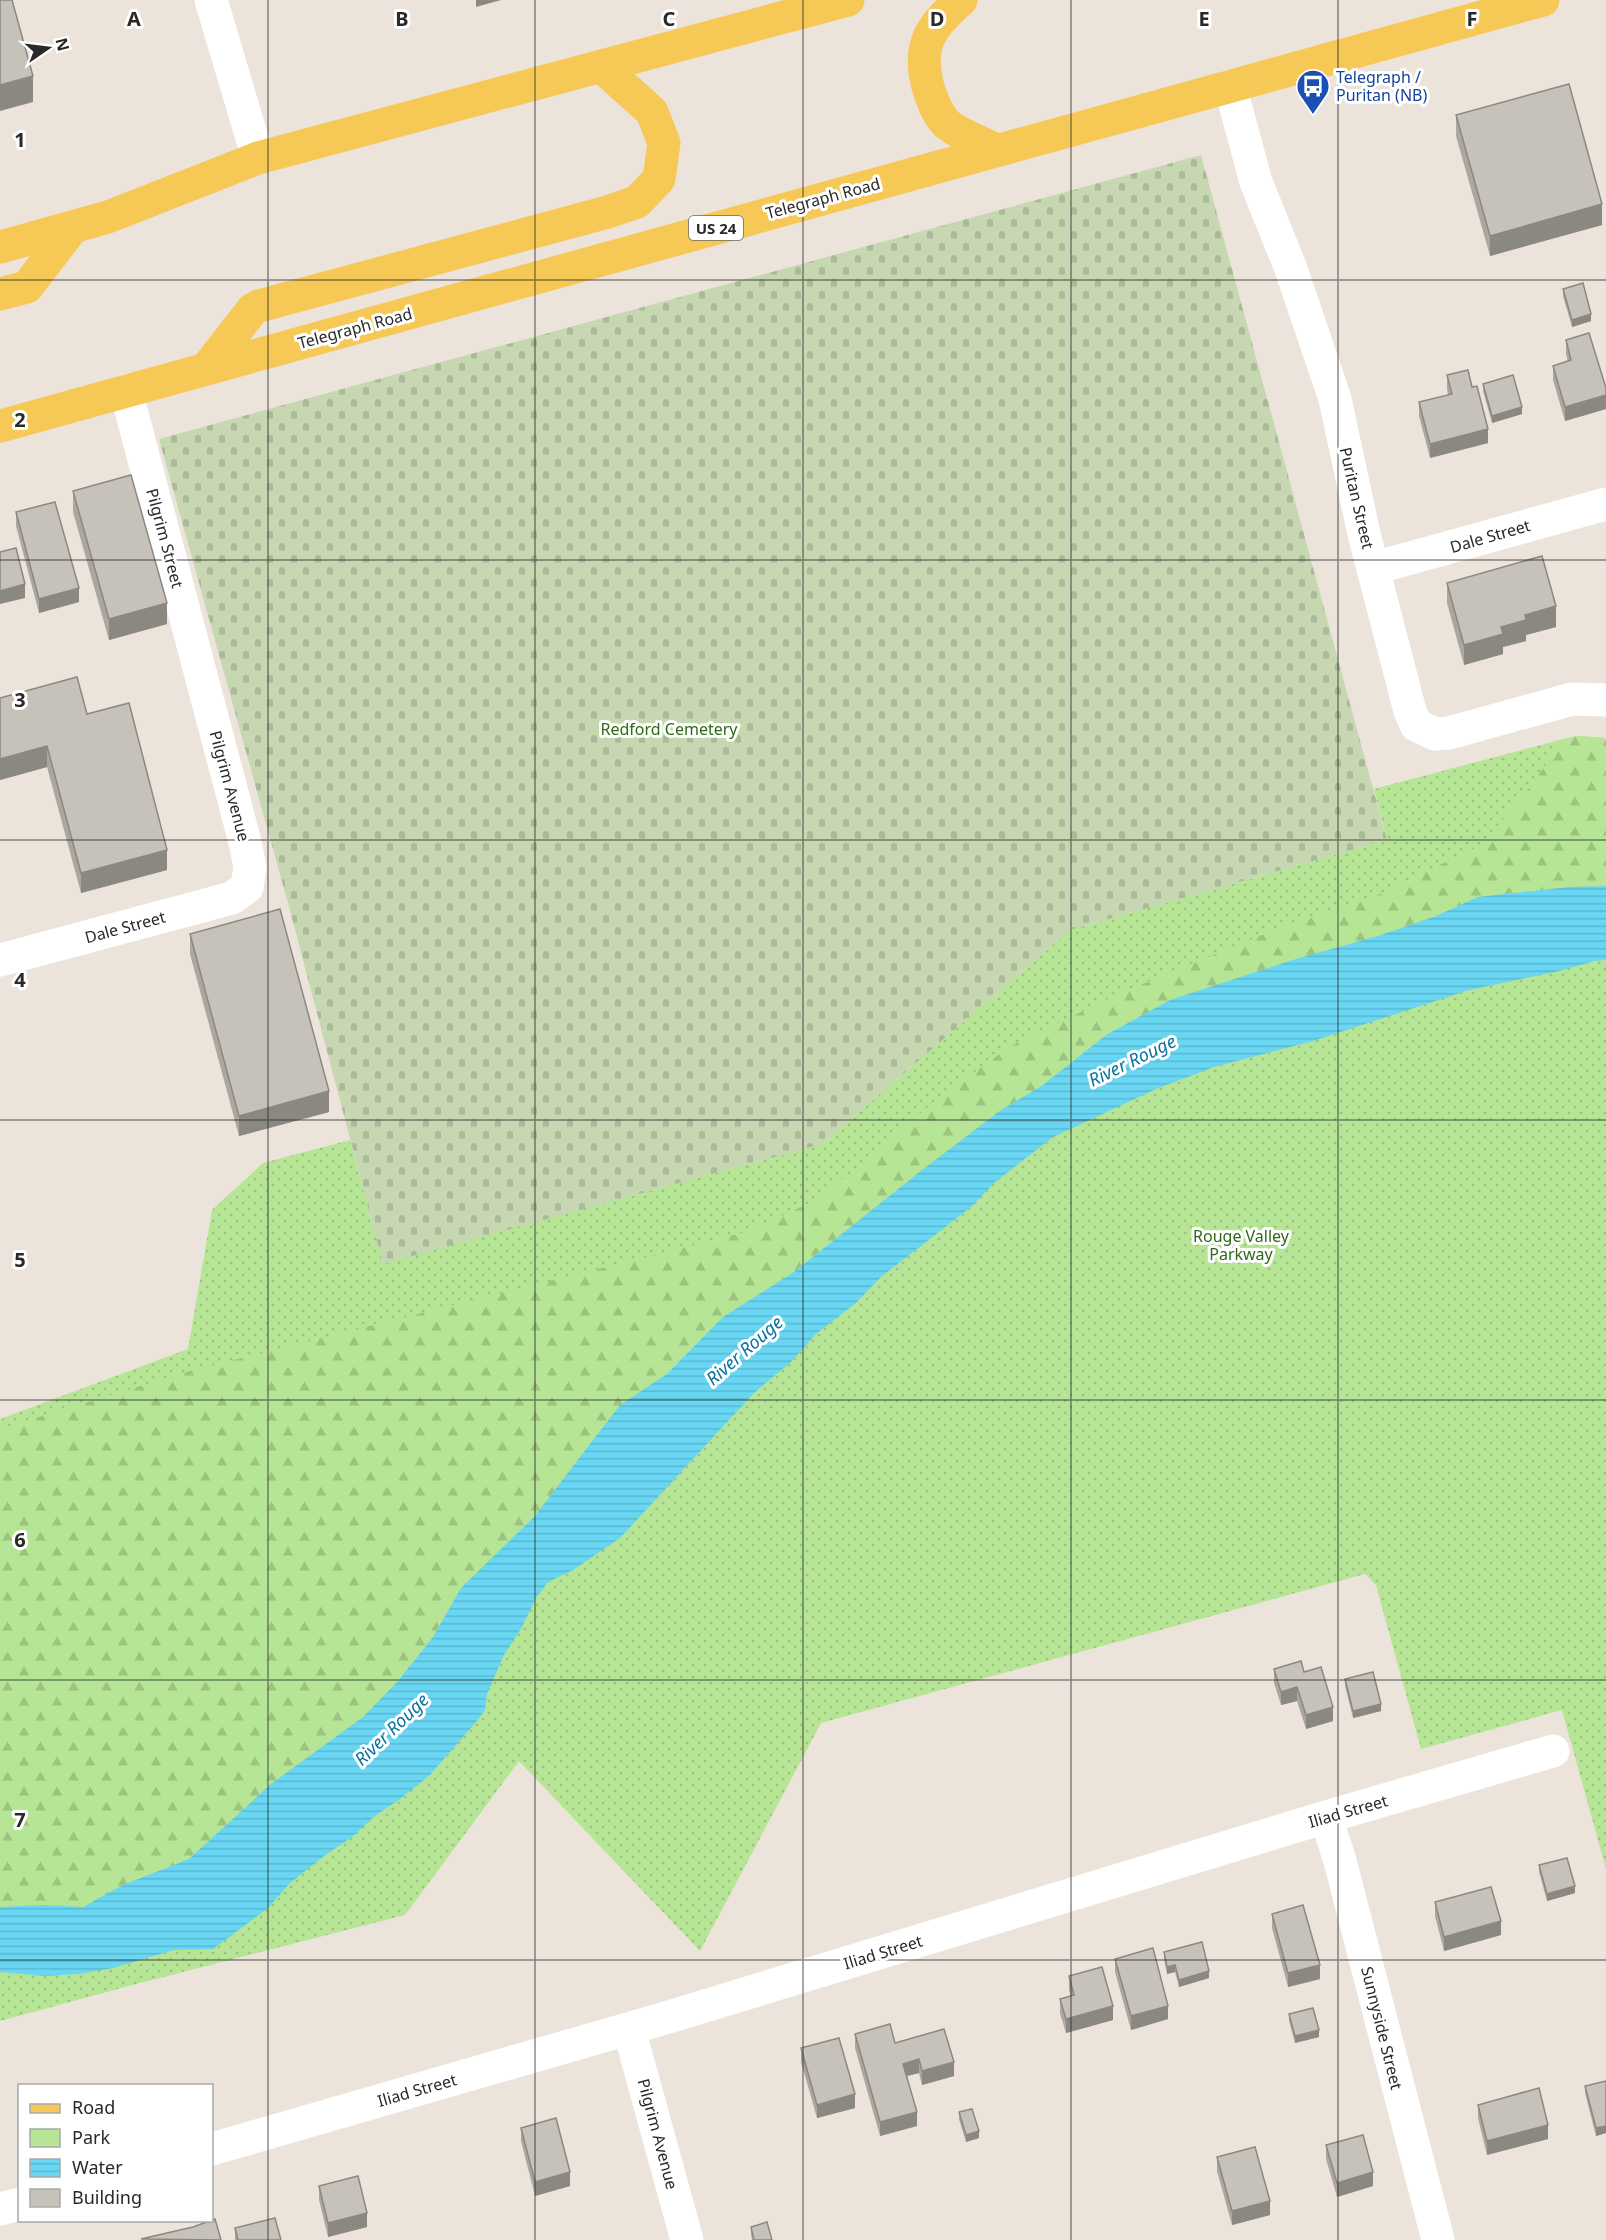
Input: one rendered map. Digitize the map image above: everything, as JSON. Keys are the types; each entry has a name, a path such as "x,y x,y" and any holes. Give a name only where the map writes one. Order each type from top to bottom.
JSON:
{"main road":[{"path":"0,247 108,217 258,158 848,0"},
{"path":"961,0 938,20 925,44 923,67 933,105 947,124 996,150"},
{"name":"Telegraph Road","path":"0,426 1543,0"},
{"path":"206,369 253,309 259,306 638,202 659,179 664,143 652,112 601,66"},
{"path":"0,294 27,287 73,226"}],"street":[{"path":"212,0 258,158"},
{"name":"Puritan Street","path":"1230,86 1257,182 1291,269 1335,399 1364,534 1410,711 1416,725 1435,734 1449,733 1572,699 1606,700"},
{"name":"Pilgrim Street","path":"126,391 203,685"},
{"name":"Dale Street","path":"1374,568 1606,504"},
{"name":"Pilgrim Avenue","path":"203,685 250,867 247,888"},
{"name":"Dale Street","path":"0,960 232,898 247,888"},
{"name":"Iliad Street","path":"213,2149 629,2029 1326,1816 1553,1751"},
{"name":"Sunnyside Street","path":"1326,1816 1340,1861 1438,2240"},
{"name":"Pilgrim Avenue","path":"629,2029 687,2240"},
{"path":"0,2209 18,2204"}],"green space":[{"name":"Redford Cemetery","path":"1201,155 1387,840 1070,930 822,1144 383,1264 288,903 159,439"},
{"name":"Rouge Valley Parkway","path":"1575,736 1606,738 1606,1869 1562,1710 1421,1749 1376,1585 1365,1574 821,1723 700,1951 519,1761 405,1915 0,2021 0,1419 188,1349 212,1210 263,1163 350,1140 383,1263 822,1144 1070,930 1387,840 1374,789"},
{"path":"1580,736 1606,738 1606,886 1569,887 1478,897 1436,916 1378,936 1170,1000 1075,1059 1043,1085 1001,1110 794,1272 723,1317 667,1374 624,1403 534,1517 461,1588 433,1637 398,1681 363,1717 271,1784 189,1859 123,1885 83,1907 43,1905 0,1907 0,1429 186,1372 746,1232 810,1203 852,1172 942,1095 1011,1046 1114,996 1274,930 1374,897 1481,845 1534,782 1548,761 1554,741"}],"water":[{"name":"River Rouge","path":"1606,886 1606,960 1469,990 1313,1041 1214,1067 1156,1089 1053,1137 995,1182 971,1207 881,1277 856,1303 816,1334 791,1362 754,1393 620,1538 573,1570 548,1582 536,1598 522,1627 504,1655 487,1694 485,1710 476,1722 430,1775 290,1883 268,1908 213,1949 174,1950 113,1968 78,1974 45,1976 0,1972 0,1907 43,1905 83,1907 123,1885 189,1859 271,1784 363,1717 398,1681 433,1637 461,1588 534,1517 620,1405 667,1374 723,1317 794,1272 1001,1110 1043,1085 1106,1035 1170,1000 1296,959 1378,936 1436,916 1478,897 1569,887"}],"building":[{"path":"0,0 12,0 33,76 0,85"},
{"path":"1569,84 1602,204 1490,236 1456,115"},
{"path":"1583,283 1591,314 1572,320 1563,289"},
{"path":"1589,333 1606,388 1606,395 1565,407 1553,366 1571,360 1566,340"},
{"path":"1468,370 1472,387 1477,386 1488,429 1430,444 1419,402 1452,394 1447,375"},
{"path":"1513,375 1522,407 1492,416 1483,384"},
{"path":"131,475 167,603 109,619 73,491"},
{"path":"55,502 79,588 39,599 16,512"},
{"path":"16,548 25,584 0,591 0,552"},
{"path":"1542,556 1556,606 1525,615 1526,620 1501,627 1503,634 1464,645 1447,583"},
{"path":"77,677 87,714 129,703 167,850 81,873 47,746 0,759 0,698"},
{"path":"280,909 329,1091 239,1116 190,934"},
{"path":"1301,1661 1304,1672 1321,1667 1333,1707 1306,1715 1297,1687 1281,1692 1274,1669"},
{"path":"1373,1672 1381,1704 1353,1711 1345,1679"},
{"path":"1567,1858 1575,1886 1547,1894 1539,1865"},
{"path":"1491,1887 1501,1921 1444,1937 1435,1902"},
{"path":"1303,1905 1320,1965 1288,1973 1272,1914"},
{"path":"1202,1942 1209,1971 1179,1980 1175,1965 1167,1967 1164,1952"},
{"path":"1153,1948 1168,2006 1131,2016 1115,1959"},
{"path":"1102,1967 1113,2006 1066,2019 1060,1999 1074,1995 1069,1976"},
{"path":"1313,2008 1319,2030 1295,2036 1289,2014"},
{"path":"890,2024 895,2043 944,2029 954,2062 922,2071 919,2059 903,2064 917,2112 880,2122 855,2034"},
{"path":"839,2038 855,2094 817,2105 801,2048"},
{"path":"1606,2081 1606,2126 1596,2128 1585,2086"},
{"path":"1539,2088 1548,2125 1487,2141 1478,2105"},
{"path":"972,2109 979,2131 966,2135 959,2112"},
{"path":"556,2118 570,2172 535,2182 521,2128"},
{"path":"1363,2135 1373,2172 1337,2183 1326,2145"},
{"path":"1255,2147 1270,2201 1232,2211 1217,2157"},
{"path":"358,2176 367,2213 328,2223 319,2186"},
{"path":"275,2218 281,2240 238,2240 235,2228"},
{"path":"215,2219 221,2240 141,2239 213,2222"},
{"path":"767,2222 772,2240 754,2240 751,2227"}],"place":[{"name":"Telegraph / Puritan (NB)","path":"1313,115"}]}
